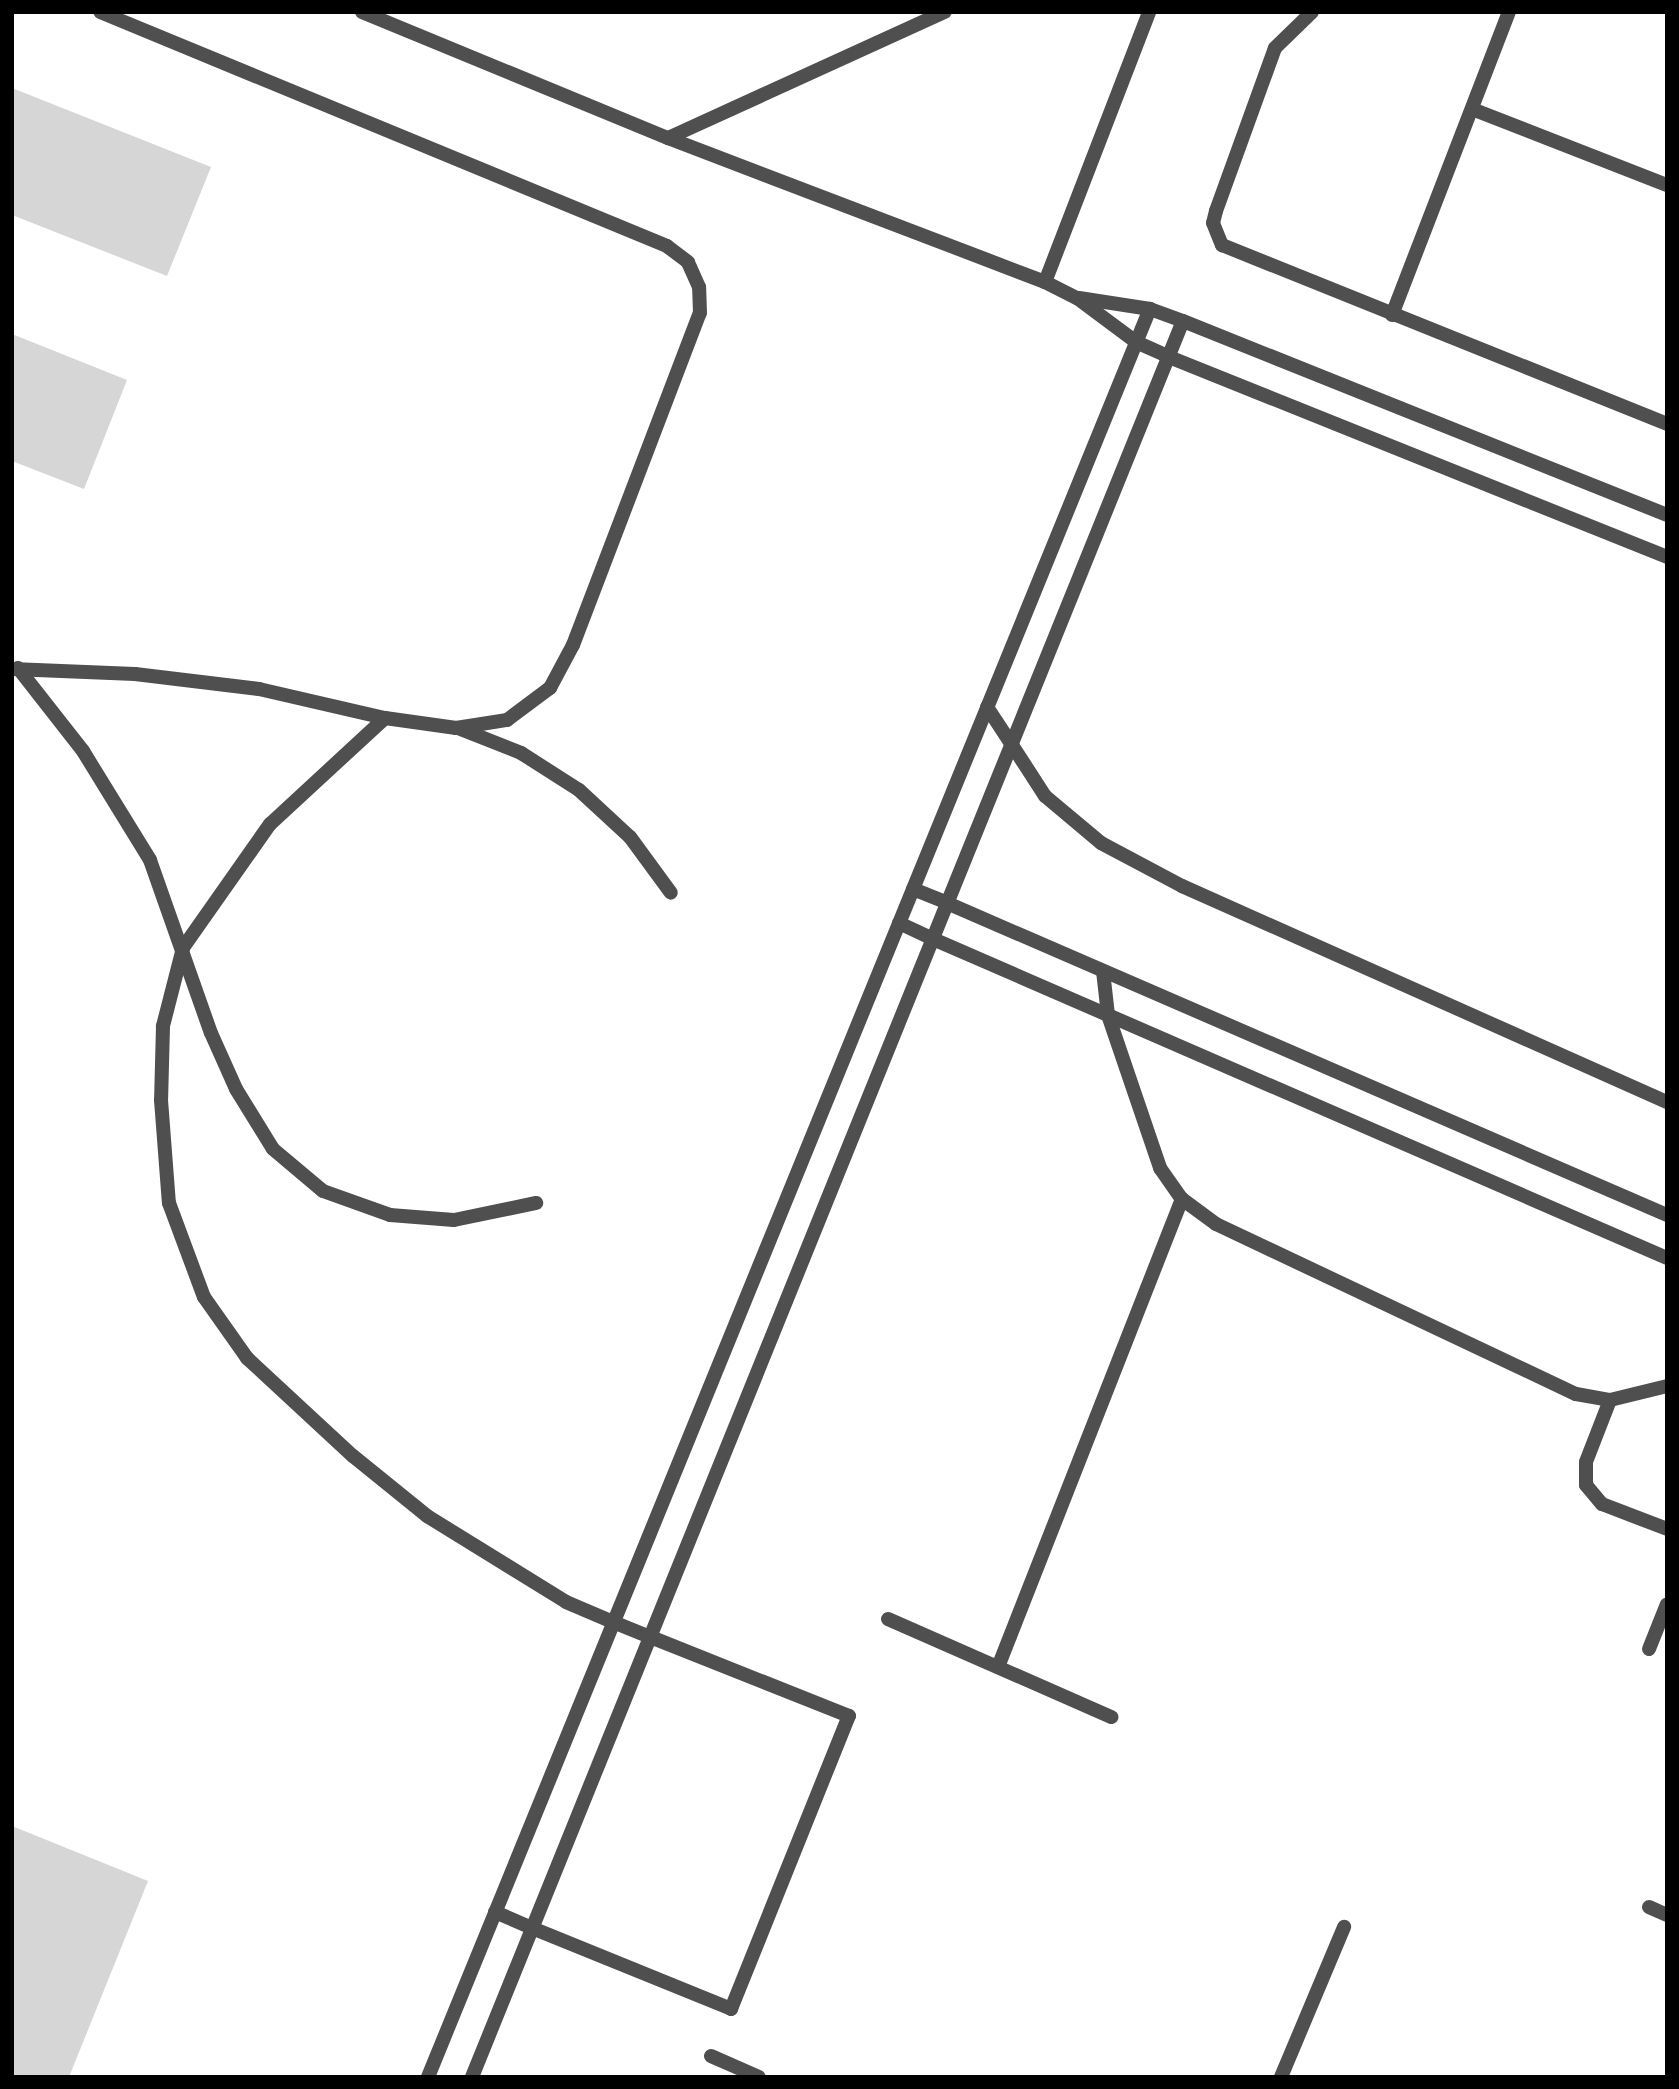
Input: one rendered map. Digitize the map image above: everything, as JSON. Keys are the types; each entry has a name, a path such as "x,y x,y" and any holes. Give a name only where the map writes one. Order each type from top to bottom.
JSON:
{"street":[{"path":"100,12 667,246 688,262 699,287 700,313 573,645 550,688 507,720 456,728"},
{"path":"362,12 668,138 1045,282 1077,298 1136,342 1169,357 1667,557"},
{"path":"668,138 945,12"},
{"path":"1045,282 1149,12"},
{"path":"1312,12 1275,48 1216,211 1215,235 1233,251 1667,424"},
{"path":"1392,315 1509,12"},
{"path":"1472,108 1667,186"},
{"path":"1077,298 1150,309 1183,321 1667,515"},
{"path":"428,2077 1150,309"},
{"path":"471,2077 1183,321"},
{"path":"15,669 135,674 259,689 385,718 456,728 521,753 579,790 630,837 671,893"},
{"path":"15,669 83,751 150,860 211,1033 236,1089 273,1149 323,1191 390,1214 454,1220 536,1203"},
{"path":"987,707 1045,796 1101,843 1182,886 1667,1102"},
{"path":"385,718 270,824 183,948 163,1026 161,1100 169,1203 204,1297 247,1358 353,1455 427,1516 566,1602 849,1716 731,2010 495,1912"},
{"path":"913,889 1667,1215"},
{"path":"899,923 1667,1258"},
{"path":"1103,971 1108,1015 1145,1134 1160,1168 1182,1199 1216,1224 1563,1388 1610,1400 1667,1386"},
{"path":"998,1667 1182,1199"},
{"path":"1610,1400 1586,1462 1586,1485 1602,1504 1667,1529"},
{"path":"1649,1649 1667,1604"},
{"path":"888,1619 1111,1717"},
{"path":"1649,1907 1667,1915"},
{"path":"1281,2077 1344,1927"},
{"path":"711,2056 759,2077"}],"shaded area":[{"path":"12,88 211,167 167,276 12,215"},
{"path":"12,334 127,380 84,489 12,461"},
{"path":"12,1826 148,1881 69,2077 12,2077"}]}
